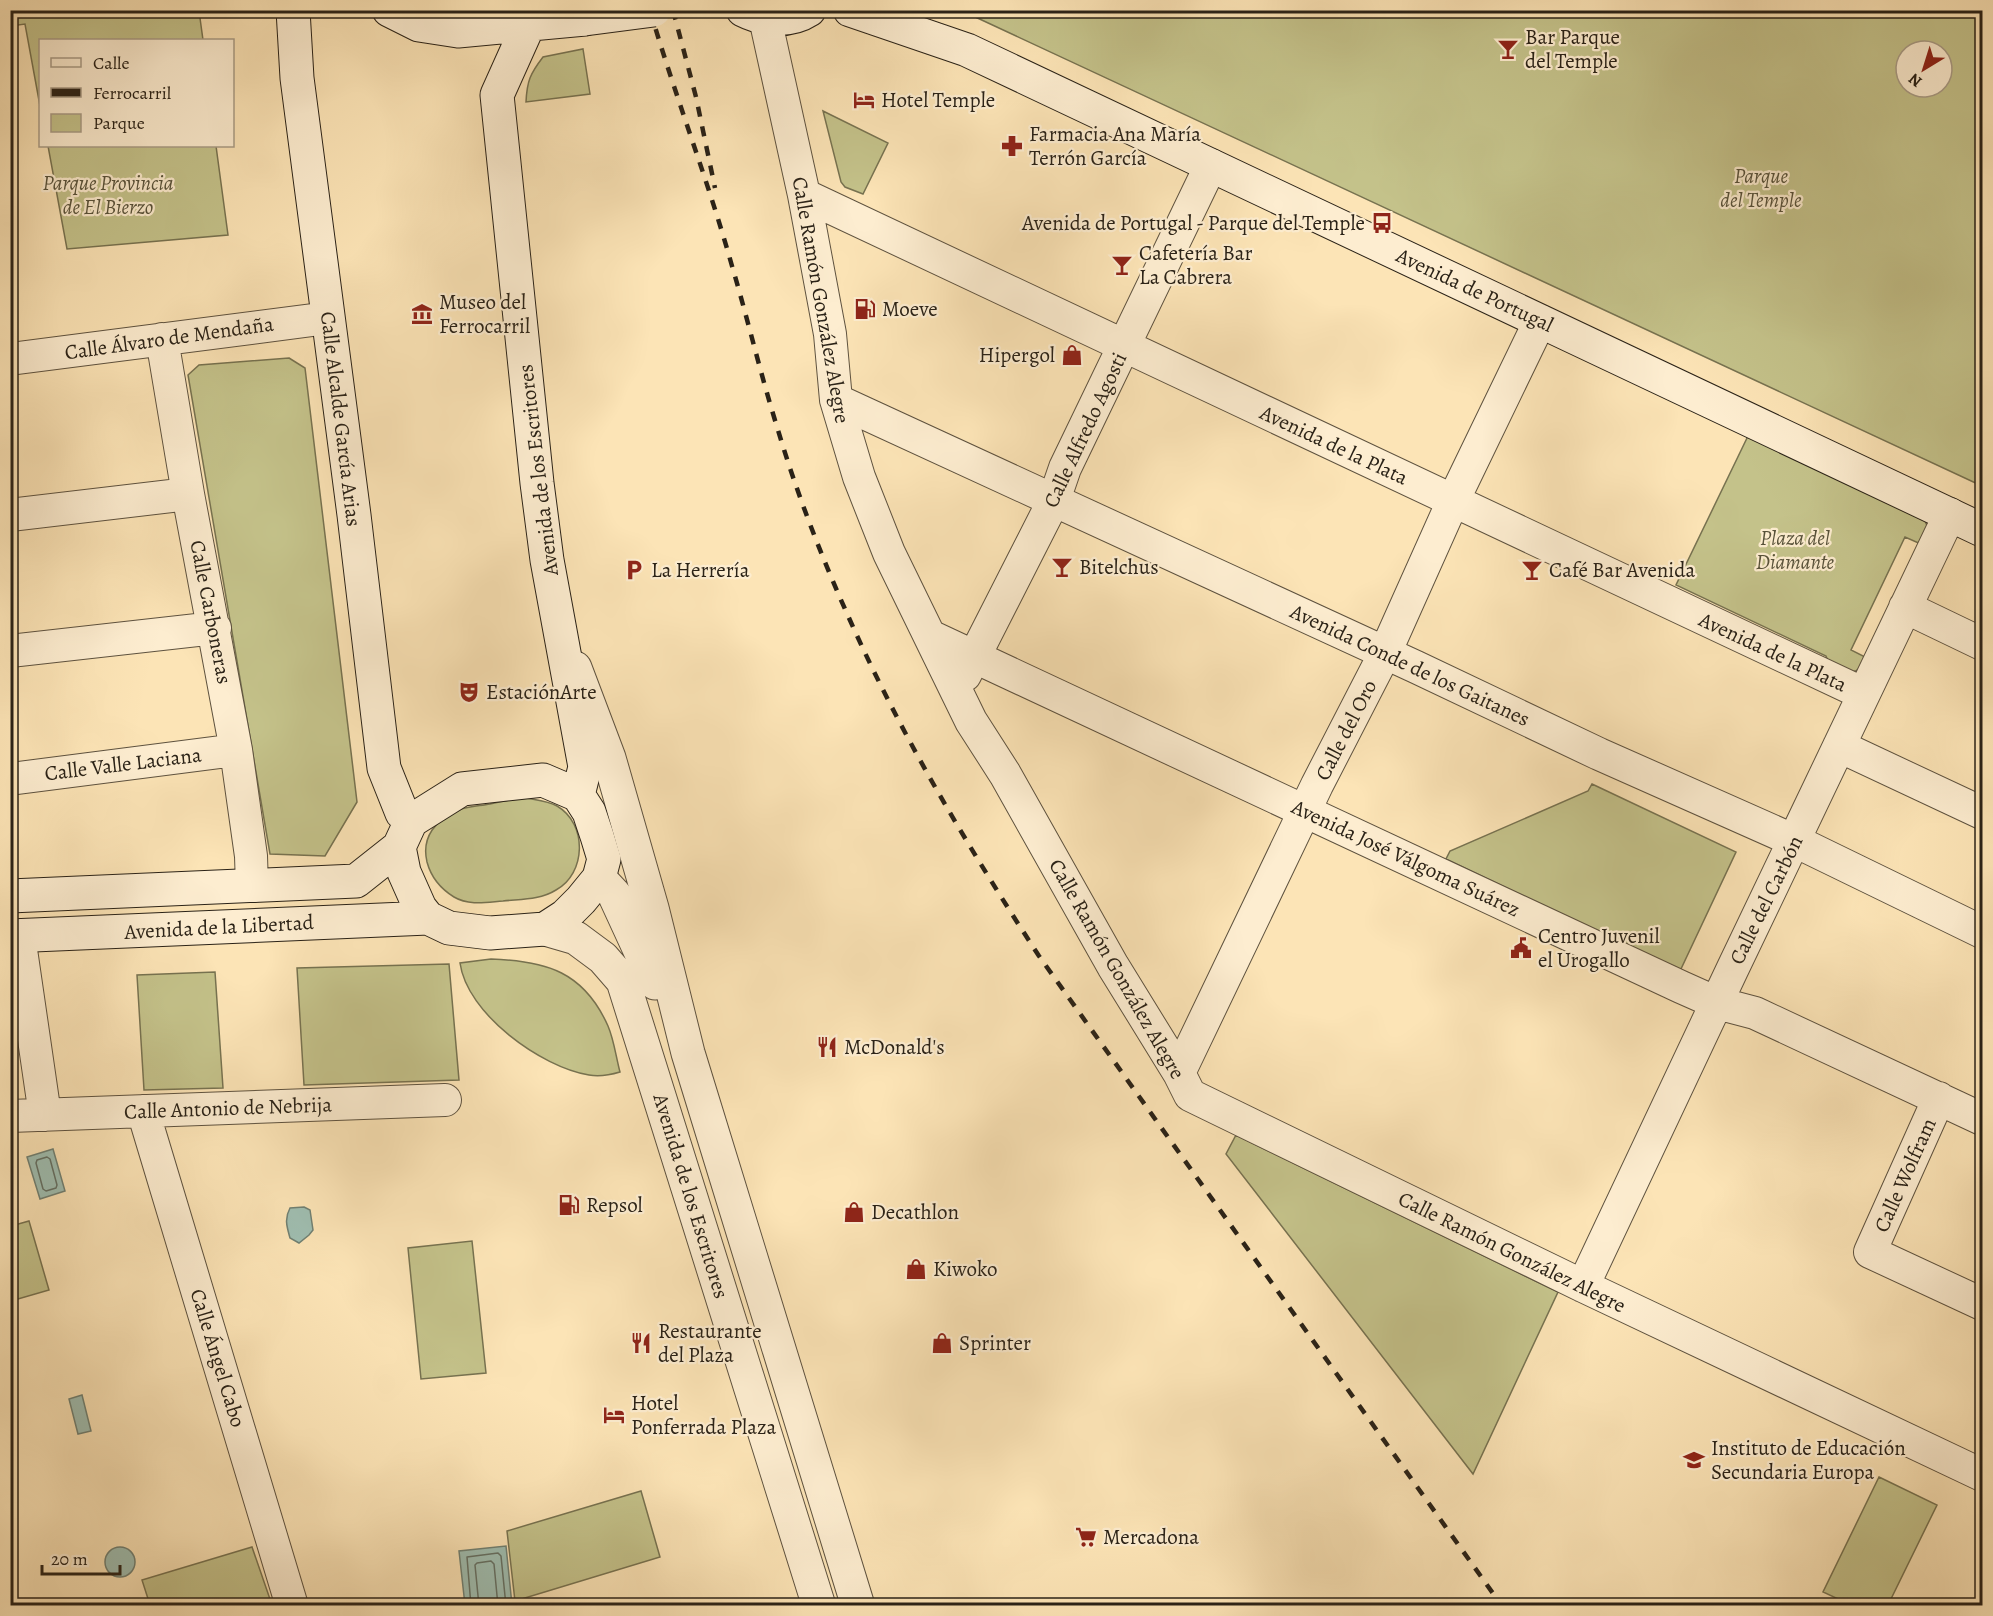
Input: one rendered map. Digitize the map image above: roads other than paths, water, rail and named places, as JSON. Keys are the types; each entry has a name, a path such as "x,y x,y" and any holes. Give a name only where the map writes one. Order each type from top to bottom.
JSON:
{"main road":[{"name":"Calle Alcalde García Arias","path":"292,10 297,78 384,768 402,813 405,834"},
{"path":"389,10 419,25 458,31 528,26 654,10"},
{"path":"754,14 786,19 809,10"},
{"name":"Avenida de Portugal","path":"850,10 967,51 1983,530"},
{"name":"Avenida de Portugal","path":"925,10 967,51"},
{"name":"Avenida de los Escritores","path":"528,26 497,95 547,560 585,767 578,795"},
{"name":"Avenida de los Escritores","path":"561,633 609,758 652,908 688,1053 858,1605"},
{"path":"543,780 578,795 589,812 603,859 599,878 565,916 546,929 490,933 448,928 428,918 420,908 404,872 405,834 439,801 462,789 543,780"},
{"name":"Avenida de la Libertad","path":"10,896 356,881 405,834"},
{"name":"Avenida de los Escritores","path":"599,878 614,894 688,1053"},
{"name":"Avenida de la Libertad","path":"15,936 428,918"},
{"name":"Avenida de los Escritores","path":"546,929 576,938 603,958 623,981 819,1605"}],"street":[{"name":"Calle Ramón González Alegre","path":"754,14 804,195 830,334 836,400 859,477 889,553 971,721 1005,774 1113,966 1179,1073 1190,1095 1583,1286 1983,1475"},
{"name":"Calle Alfredo Agosti","path":"956,692 1054,500 1065,468 1211,165"},
{"name":"Avenida de la Plata","path":"804,195 1863,694"},
{"name":"Calle Álvaro de Mendaña","path":"10,359 328,318"},
{"name":"Calle del Oro","path":"1179,1073 1305,811 1385,653 1453,501 1540,321"},
{"name":"Calle Carboneras","path":"162,339 188,494 215,628 236,750 251,856 252,886"},
{"name":"Avenida Conde de los Gaitanes","path":"836,400 1599,754 1795,841 1983,932"},
{"path":"10,515 188,494"},
{"name":"Calle del Carbón","path":"1583,1286 1950,514"},
{"path":"1905,607 1983,644"},
{"path":"10,651 215,628"},
{"name":"Avenida José Válgoma Suárez","path":"930,636 1717,1003 1755,1013 1983,1119"},
{"path":"1839,746 1983,813"},
{"name":"Calle Valle Laciana","path":"10,779 236,750"},
{"path":"15,936 45,1115"},
{"name":"Calle Wolfram","path":"1939,1098 1870,1252 1983,1304"},
{"name":"Calle Antonio de Nebrija","path":"10,1116 445,1100"},
{"name":"Calle Ángel Cabo","path":"143,1111 292,1605"}],"water":[{"path":"53,1149 65,1191 40,1199 27,1157"},
{"path":"304,1207 310,1210 313,1230 299,1243 290,1238 287,1216 290,1208"},
{"path":"82,1395 91,1431 78,1434 69,1399"},
{"path":"506,1546 512,1605 465,1605 459,1551"},
{"path":"120,1547 131,1551 135,1562 131,1573 120,1577 109,1573 105,1562 109,1551"}],"railway":[{"path":"650,10 723,234 785,454 820,549 849,618 891,706 937,791 1039,956 1502,1606"},
{"path":"673,10 696,97 715,188"}],"place":[{"name":"Bar Parque del Temple","path":"1508,49"},
{"name":"Hotel Temple","path":"864,100"},
{"name":"Farmacia Ana María Terrón García","path":"1012,146"},
{"name":"Avenida de Portugal - Parque del Temple","path":"1382,223"},
{"name":"Cafetería Bar La Cabrera","path":"1122,265"},
{"name":"Moeve","path":"865,309"},
{"name":"Museo del Ferrocarril","path":"422,314"},
{"name":"Hipergol","path":"1072,355"},
{"name":"Bitelchus","path":"1062,567"},
{"name":"La Herrería","path":"634,570"},
{"name":"Café Bar Avenida","path":"1532,570"},
{"name":"EstaciónArte","path":"469,692"},
{"name":"Centro Juvenil el Urogallo","path":"1521,948"},
{"name":"McDonald's","path":"827,1047"},
{"name":"Repsol","path":"569,1205"},
{"name":"Decathlon","path":"854,1212"},
{"name":"Kiwoko","path":"916,1269"},
{"name":"Restaurante del Plaza","path":"641,1343"},
{"name":"Sprinter","path":"942,1343"},
{"name":"Hotel Ponferrada Plaza","path":"614,1415"},
{"name":"Instituto de Educación Secundaria Europa","path":"1694,1460"},
{"name":"Mercadona","path":"1086,1537"}],"park label":[{"name":"Parque del Temple","path":"1761,188"},
{"name":"Parque Provincia de El Bierzo","path":"108,195"},
{"name":"Plaza del Diamante","path":"1795,550"}]}
